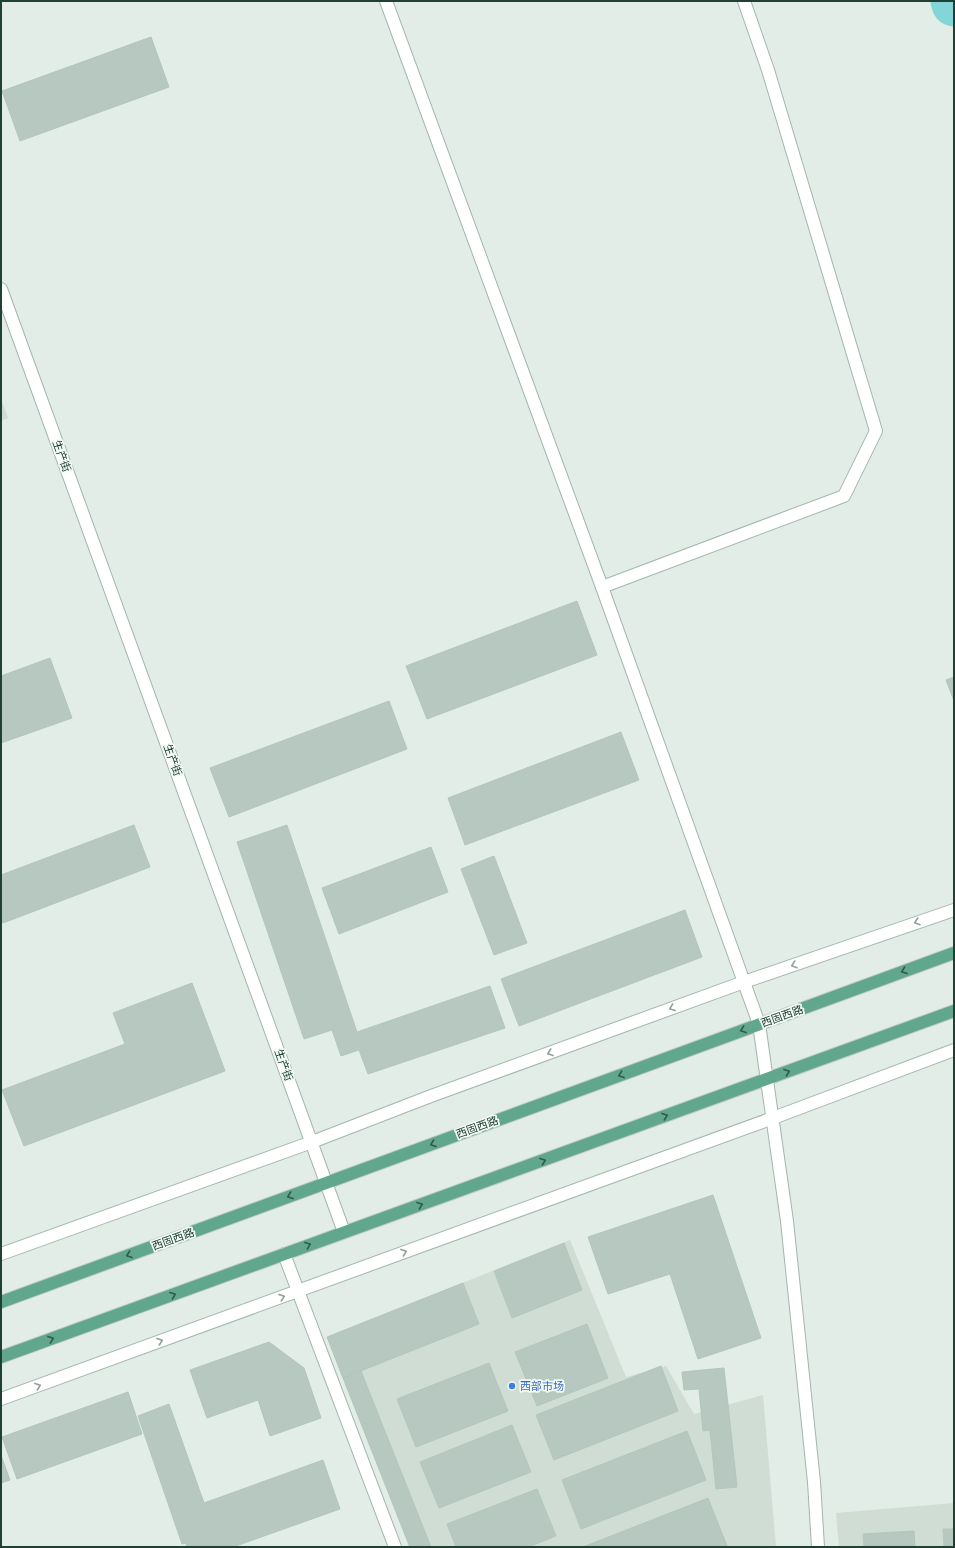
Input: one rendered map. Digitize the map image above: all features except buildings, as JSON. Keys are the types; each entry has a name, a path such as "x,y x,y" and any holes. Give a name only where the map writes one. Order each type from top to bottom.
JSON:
{"main road":[{"name":"西固西路","path":"1,1302 954,953"},
{"path":"1,1358 954,1011"}],"street":[{"path":"386,1 602,587 759,1024 788,1237 814,1482 818,1547"},
{"path":"602,587 844,496 876,432 768,70 744,1"},
{"name":"生产街","path":"1,289 344,1232"},
{"path":"1,1254 312,1142 431,1096 744,982 954,910"},
{"path":"1,1399 772,1118 954,1050"},
{"path":"284,1254 395,1547"}],"shaded area":[{"path":"1,399 8,418 1,421"},
{"name":"西部市场","path":"570,1240 626,1377 666,1366 694,1414 763,1395 776,1547 409,1547 327,1337"},
{"path":"954,1503 954,1547 839,1547 836,1513"}],"place":[{"name":"西部市场","path":"512,1386"}]}
